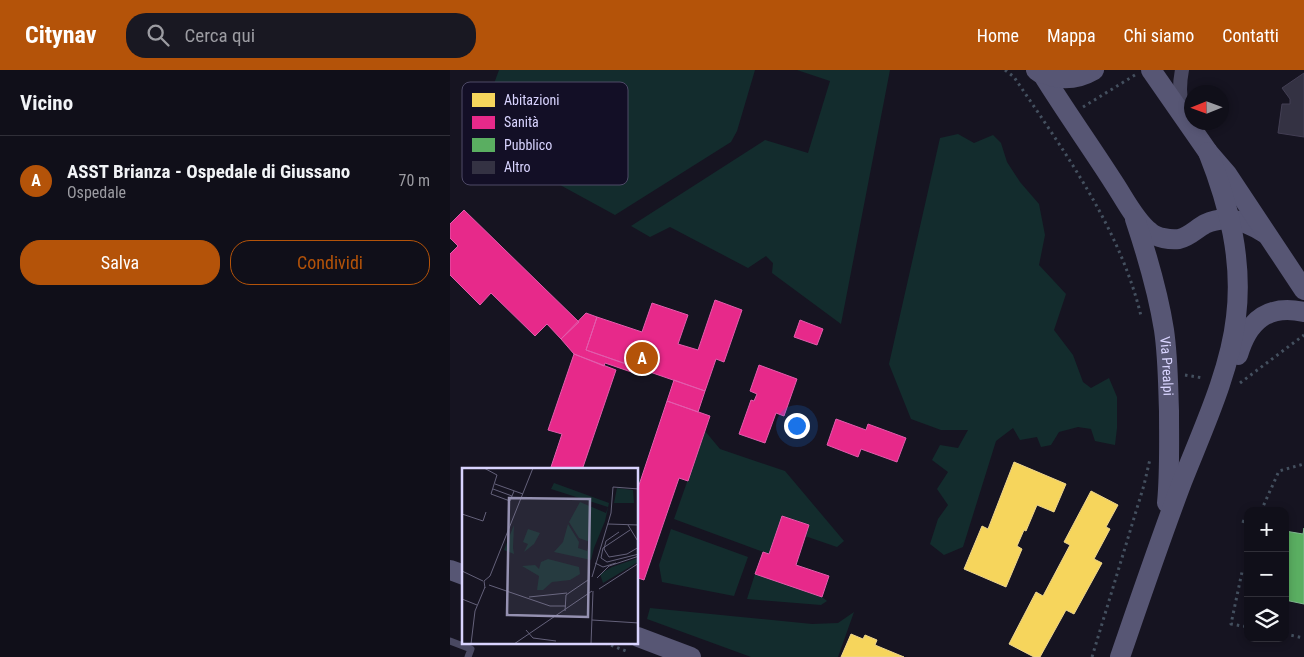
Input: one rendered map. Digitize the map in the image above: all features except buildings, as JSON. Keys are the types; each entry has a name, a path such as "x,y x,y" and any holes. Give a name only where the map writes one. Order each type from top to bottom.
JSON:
{"street":[{"path":"1036,70 1058,79 1071,79 1083,76 1094,70"},
{"name":"Via Prealpi","path":"1036,70 1043,75 1132,210 1150,233 1162,238 1180,239 1211,222 1231,220 1252,225 1266,234"},
{"path":"1182,70 1179,85 1180,101 1184,112"},
{"name":"Via Prealpi","path":"1145,71 1184,117"},
{"name":"Via Prealpi","path":"1193,130 1208,152 1228,174 1304,290"},
{"name":"Via Prealpi","path":"1120,657 1165,527 1220,381 1236,317 1237,269 1231,220 1222,187 1208,152"},
{"name":"Via Prealpi","path":"1132,210 1155,286 1164,332 1168,372 1170,460 1165,527"},
{"name":"Via Prealpi","path":"1207,417 1229,383 1242,342 1252,325 1272,311 1286,309 1304,312"},
{"path":"450,570 462,574"},
{"path":"639,637 691,657"}],"lane":[{"path":"450,641 471,649 468,657"}],"path":[{"path":"1005,70 1014,77 1055,137 1111,232 1135,290 1143,325"},
{"path":"1076,112 1145,71"},
{"path":"1238,384 1304,335"},
{"path":"1176,373 1211,379"},
{"path":"1092,657 1144,485 1150,456"},
{"path":"1263,507 1279,471 1304,464"},
{"path":"1244,572 1242,572 1231,624 1244,626"},
{"path":"1289,635 1304,638"}],"green space":[{"path":"499,70 755,70 737,131 731,142 615,215 560,185 628,185 628,82 495,82"},
{"path":"797,70 890,70 841,324 772,273 773,263 766,256 748,268 670,227 650,237 631,226 765,140 808,153 830,81"},
{"path":"958,134 974,143 993,135 1001,143 1007,162 1020,182 1039,204 1045,235 1039,265 1066,294 1054,330 1073,355 1083,382 1091,388 1109,378 1117,397 1117,428 1115,445 1095,441 1091,429 1078,427 1059,432 1051,445 1041,447 1037,437 1020,440 1013,428 996,441 963,547 944,555 930,544 938,519 948,505 937,489 948,472 932,460 940,445 958,448 968,430 941,430 911,419 889,364 940,138"},
{"path":"705,431 720,449 785,471 844,541 837,547 805,536 809,525 782,516 769,554 674,519"},
{"path":"671,529 748,557 734,596 662,582 659,565"},
{"path":"755,574 822,597 827,601 821,605 747,599"},
{"path":"650,608 812,624 838,623 854,612 838,657 751,657 647,619"}],"place":[{"name":"ASST Brianza - Ospedale di Giussano","path":"642,358"}]}
